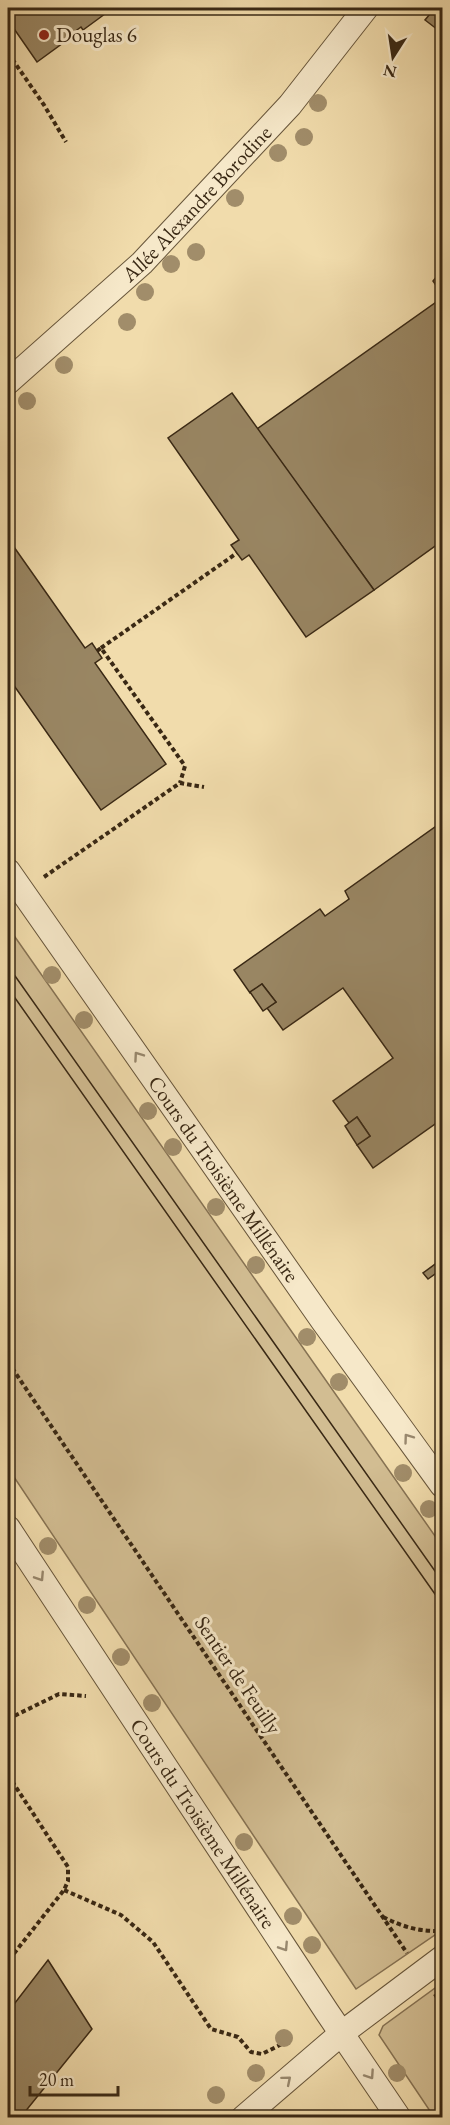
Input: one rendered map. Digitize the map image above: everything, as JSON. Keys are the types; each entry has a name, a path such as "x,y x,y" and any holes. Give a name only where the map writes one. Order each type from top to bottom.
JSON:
{"street":[{"name":"Allée Alexandre Borodine","path":"8,382 142,263 290,105 366,8"},
{"name":"Cours du Troisième Millénaire","path":"8,871 323,1321 442,1485"},
{"name":"Cours du Troisième Millénaire","path":"8,1528 399,2118"},
{"path":"243,2118 342,2033 442,1958"}],"path":[{"path":"8,53 66,142"},
{"path":"23,893 180,783 184,766 99,650 237,553"},
{"path":"180,783 204,787"},
{"name":"Sentier de Feuilly","path":"8,1362 442,2006"},
{"path":"8,1719 59,1694 96,1697"},
{"path":"8,1775 68,1867 68,1881 64,1890 8,1961"},
{"path":"64,1890 121,1915 153,1942 211,2029 238,2037 251,2052 262,2054 290,2040"},
{"path":"383,1917 400,1925 424,1931 442,1930"}],"shaded area":[{"path":"8,927 442,1546 442,1930 356,1989 8,1468"},
{"path":"442,1983 442,2117 434,2117 379,2035 383,2026"}],"building":[{"name":"Douglas 6","path":"8,8 106,8 109,11 83,30 81,27 37,62 8,20 13,15"},
{"path":"435,8 442,8 442,33 425,20"},
{"path":"442,270 442,294 433,281"},
{"path":"442,298 442,541 374,590 257,429"},
{"path":"232,393 374,590 306,637 249,555 242,560 231,545 239,540 168,438"},
{"path":"14,547 85,648 92,643 102,658 95,663 166,764 101,810 8,677 8,551"},
{"path":"442,822 442,1119 373,1168 357,1145 370,1136 357,1117 349,1123 333,1101 393,1058 343,988 283,1030 267,1008 276,1002 262,984 250,993 234,970 320,909 325,916 349,899 345,891"},
{"path":"262,984 276,1002 263,1011 250,992"},
{"path":"357,1117 370,1136 357,1145 345,1126"},
{"path":"442,1259 442,1269 428,1279 423,1273"},
{"path":"48,1960 92,2029 20,2118 8,2118 8,2012"}],"tram line":[{"path":"8,966 442,1581"},
{"path":"8,988 442,1604"}],"place":[{"name":"Douglas 6","path":"44,35"}]}
